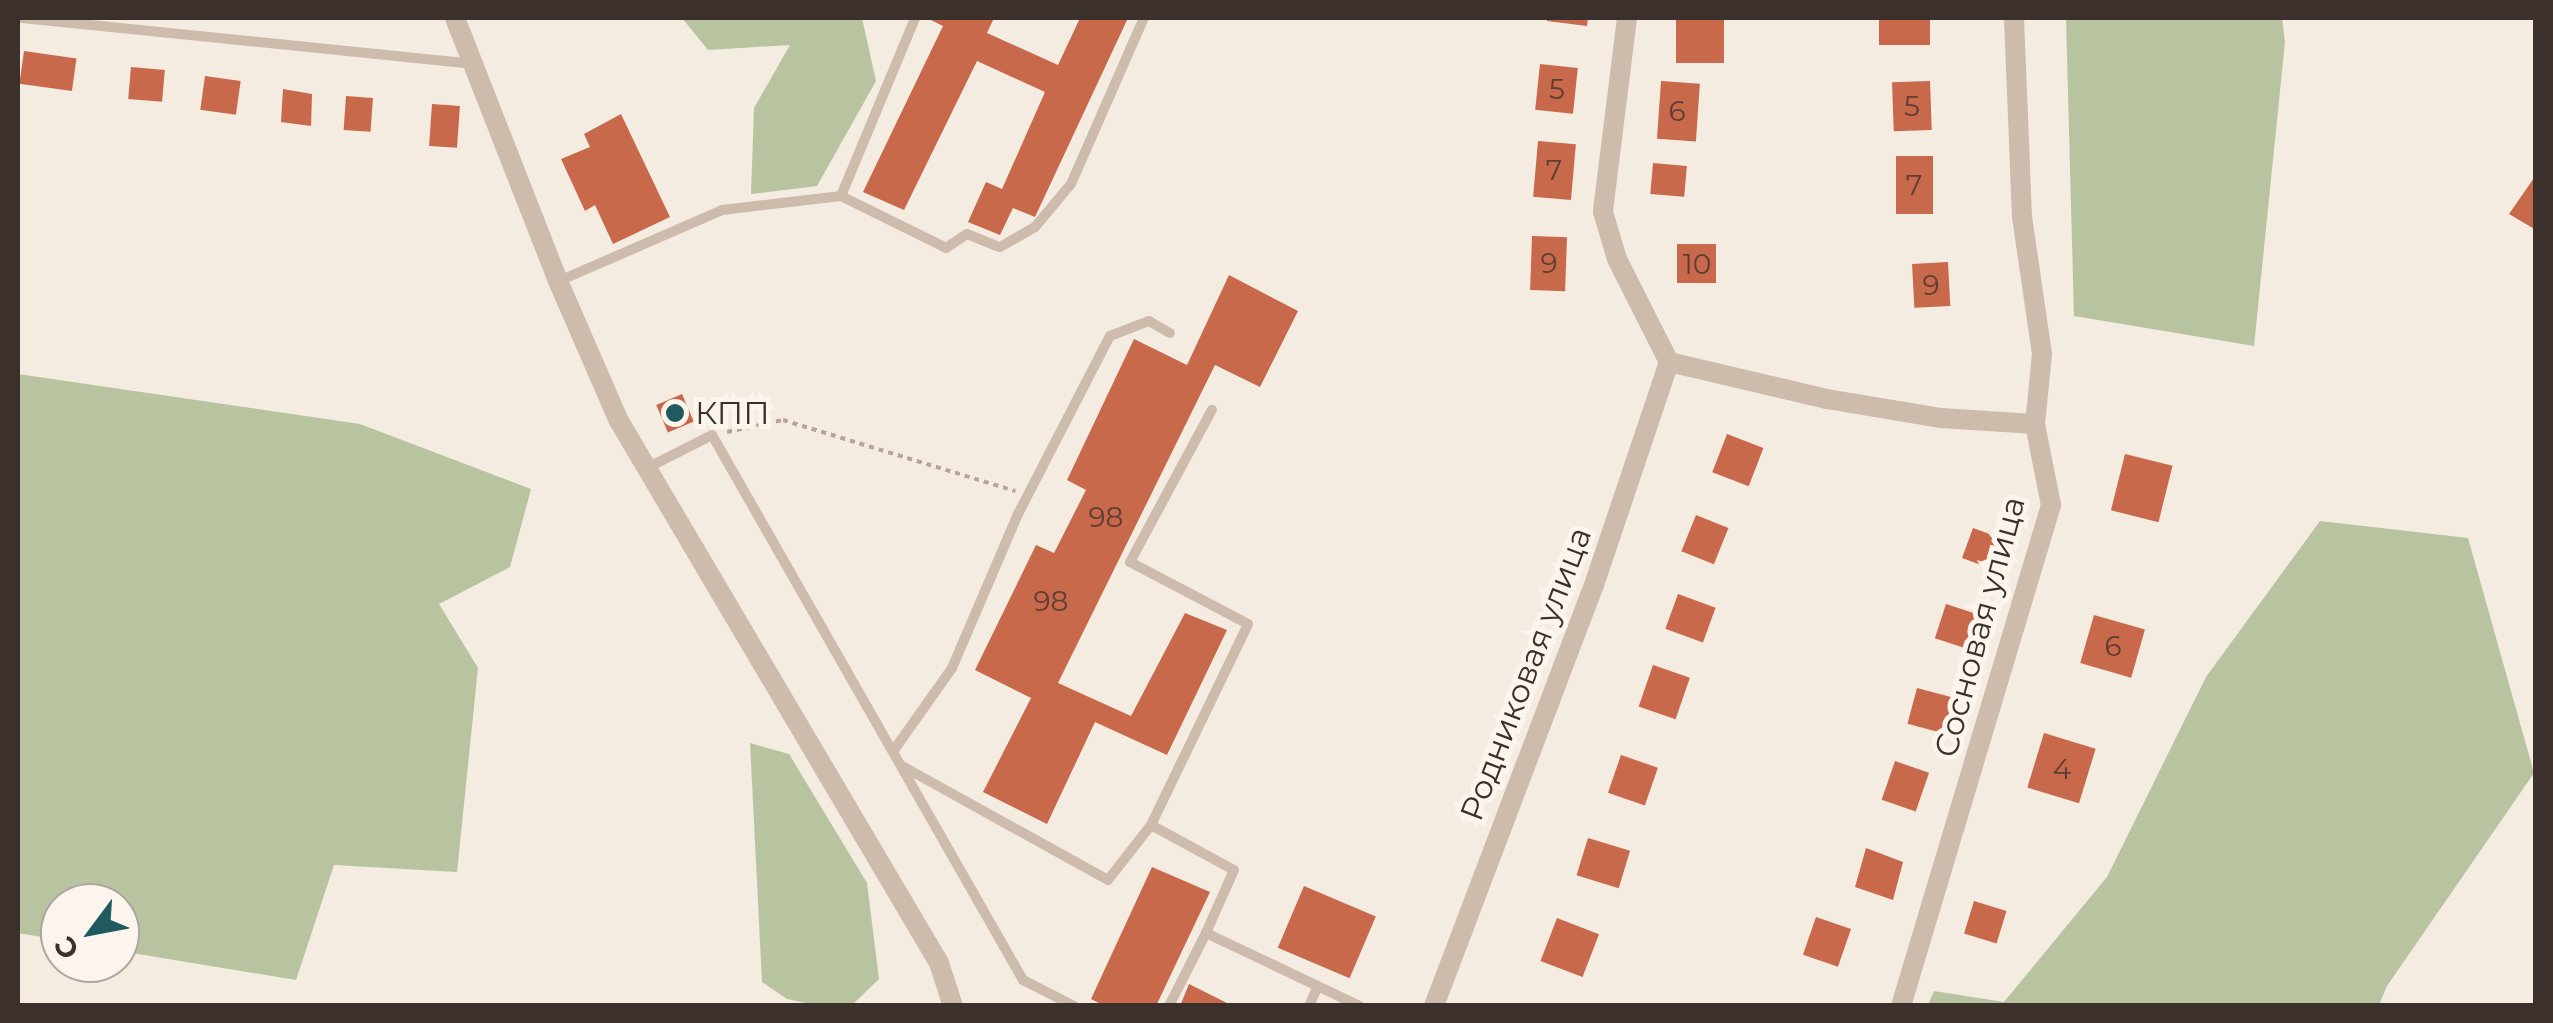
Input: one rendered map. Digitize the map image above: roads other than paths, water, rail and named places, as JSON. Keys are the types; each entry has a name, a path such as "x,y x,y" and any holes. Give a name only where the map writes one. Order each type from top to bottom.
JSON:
{"street":[{"path":"455,18 558,281 619,421 939,964 954,1006"},
{"path":"1627,18 1603,212 1617,259 1669,362 1827,399 1941,418 2035,424"},
{"name":"Сосновая улица","path":"1900,1006 2051,506 2035,424 2042,354 2022,217 2014,18"},
{"name":"Родниковая улица","path":"1434,1006 1593,588 1669,362"}],"lane":[{"path":"22,18 472,64"},
{"path":"840,196 916,18"},
{"path":"558,281 722,210 840,196 946,248 967,234 1000,247 1035,227 1070,184 1144,18"},
{"path":"894,750 952,668 1027,495 1110,336 1149,322 1170,333"},
{"path":"904,767 1108,880 1151,826 1248,624 1130,562 1212,410"},
{"path":"647,468 712,435 1023,980 1074,1006"},
{"path":"1151,826 1234,870 1169,1006"},
{"path":"1206,933 1360,1006"},
{"path":"1309,1006 1318,986"}],"place":[{"name":"КПП","path":"675,413"}]}
